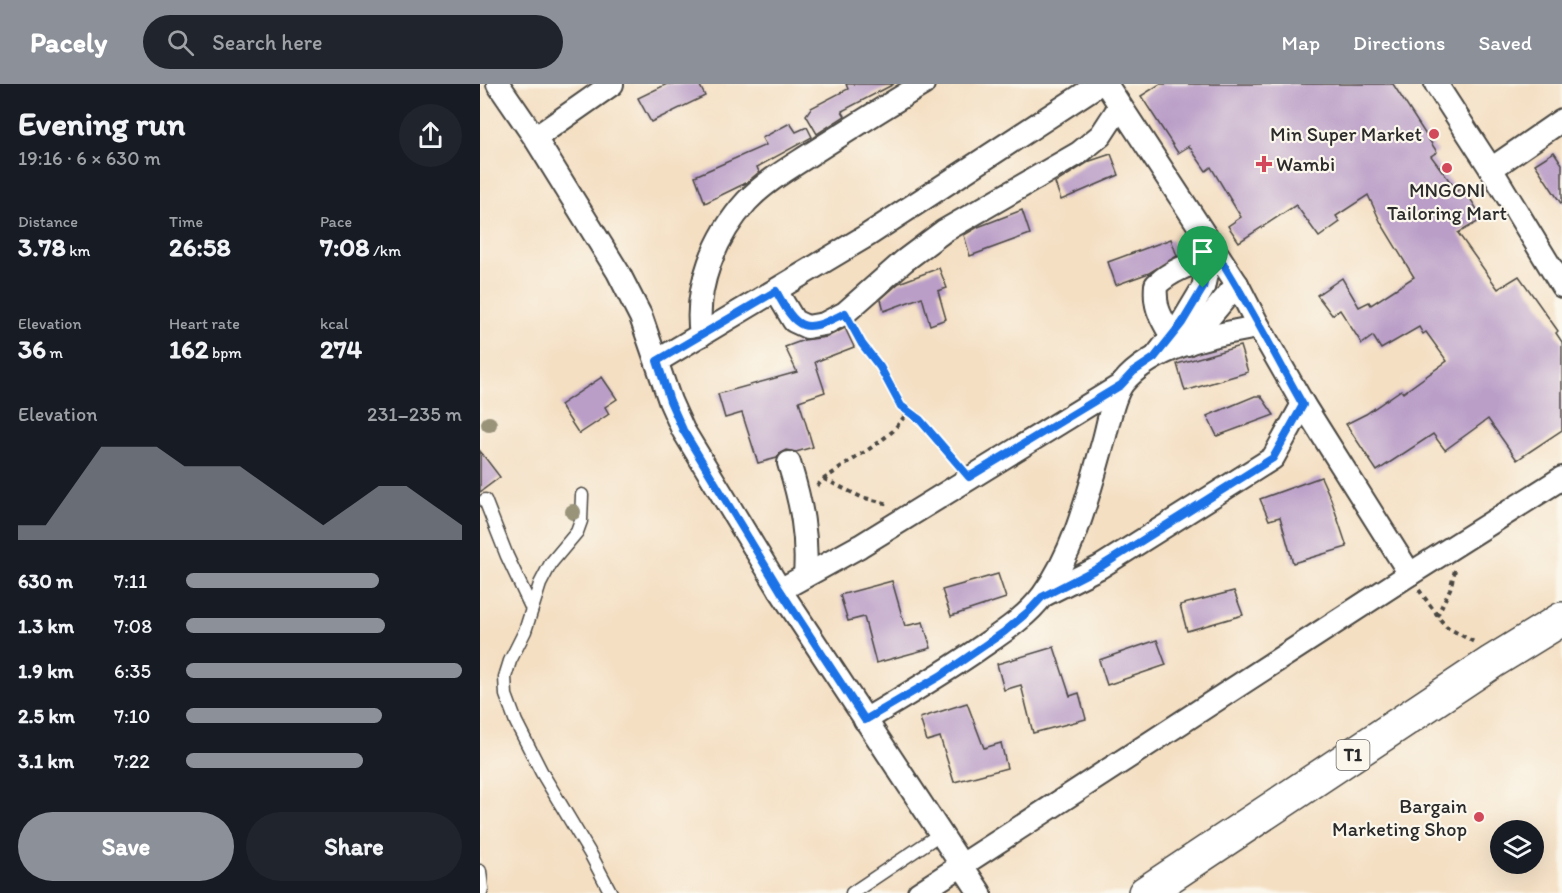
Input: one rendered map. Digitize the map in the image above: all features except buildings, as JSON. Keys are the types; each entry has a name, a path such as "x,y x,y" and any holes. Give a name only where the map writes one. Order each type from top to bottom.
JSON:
{"highway":[{"name":"T1","path":"1144,893 1492,662 1562,619"}],"street":[{"path":"498,84 535,138 618,272 641,317 670,401 683,430 780,590 980,893"},
{"path":"535,138 612,84"},
{"path":"700,335 698,316 706,272 723,232 748,200 782,173 923,84"},
{"path":"657,361 868,235 1099,84"},
{"path":"1106,84 1210,253 1237,284 1303,405 1410,574"},
{"path":"1436,84 1562,286"},
{"path":"776,291 794,321 807,327 824,324 845,313 904,261 944,231 1079,153 1101,135 1120,106"},
{"path":"1491,169 1562,120"},
{"path":"1179,341 1159,313 1155,300 1156,285 1168,274 1210,253"},
{"path":"1179,341 1203,288 1210,253"},
{"path":"780,590 860,546 1121,385 1133,372 1179,341 1237,284"},
{"path":"1179,341 1259,327"},
{"path":"865,720 940,676 1004,632 1042,597 1069,550 1121,385"},
{"path":"1042,597 1100,567 1273,458 1303,405"},
{"path":"789,463 802,513 807,549 805,576"},
{"path":"919,893 1562,478"}],"lane":[{"path":"582,495 581,521 577,532 550,563 531,607 525,631 510,661 505,677 506,695 516,722 542,773 611,893"},
{"path":"485,500 511,566 531,607"},
{"path":"852,893 940,834"},
{"path":"480,871 481,893"}],"path":[{"path":"845,313 858,338 880,367 893,395 908,412 920,420 969,477"},
{"path":"802,513 810,494 824,479 878,444 893,431 908,412"},
{"path":"824,479 861,497 916,510"},
{"path":"1437,616 1450,589 1460,542"},
{"path":"1410,574 1437,616 1453,632 1478,644 1492,662"}],"place":[{"name":"Min Super Market","path":"1434,134"},
{"name":"Wambi","path":"1264,164"},
{"name":"MNGONI Tailoring Mart","path":"1447,168"},
{"name":"Bargain Marketing Shop","path":"1479,817"}],"route":[{"path":"1212,246 1237,284 1303,405 1273,458 1100,567 1042,597 1004,632 940,676 865,720 780,590 683,430 670,401 657,361 776,291 794,321 807,327 824,324 845,313 862,344 880,367 893,395 901,406 920,420 969,477 1121,385 1133,372 1154,358 1172,337 1203,288 1212,246"}]}
